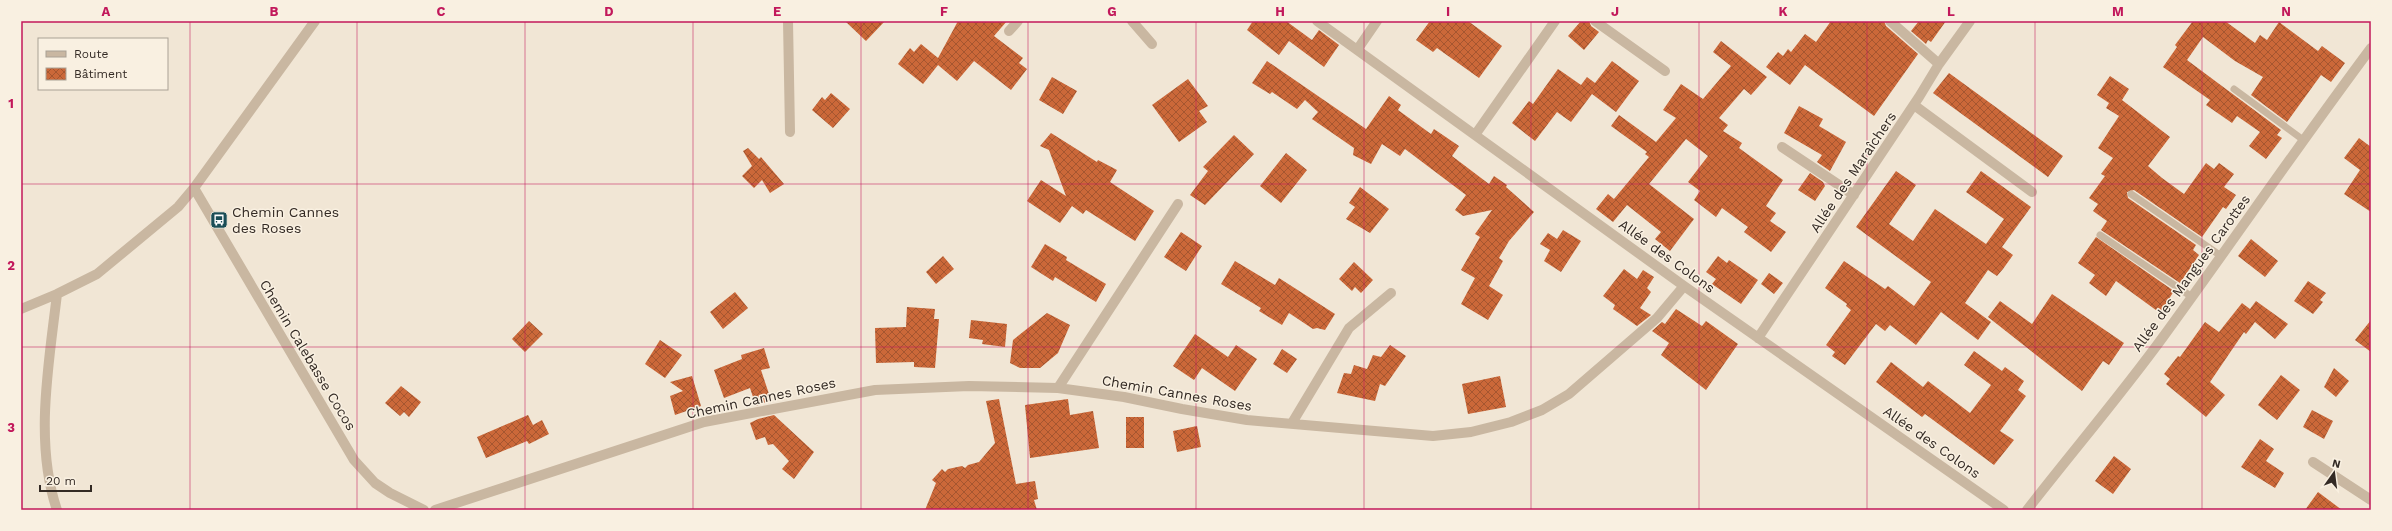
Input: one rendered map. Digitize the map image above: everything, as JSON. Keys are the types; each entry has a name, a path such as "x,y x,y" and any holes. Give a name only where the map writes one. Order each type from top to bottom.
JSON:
{"street":[{"path":"21,309 57,294 97,274 178,207 194,188 315,21"},
{"path":"788,21 790,132"},
{"path":"1009,31 1018,21"},
{"path":"1132,21 1152,44"},
{"name":"Allée des Colons","path":"1317,21 1684,286 2004,510"},
{"path":"1357,50 1377,21"},
{"path":"1475,135 1555,21"},
{"path":"1595,21 1665,71"},
{"path":"1890,21 1939,64"},
{"name":"Allée des Maraîchers","path":"1758,338 1914,105 1939,64 1970,21"},
{"name":"Allée des Mangues Carottes","path":"2027,510 2162,338 2302,139 2371,48"},
{"path":"1914,105 2032,192"},
{"path":"1782,147 1854,195"},
{"name":"Chemin Calebasse Cocos","path":"194,188 354,460 375,483 390,493 424,510"},
{"path":"1058,388 1178,204"},
{"name":"Chemin Cannes Roses","path":"435,510 704,422 875,390 969,386 1058,388 1124,397 1215,415 1433,436 1471,432 1511,422 1542,410 1569,394 1657,318 1684,286"},
{"path":"1292,423 1349,328 1391,293"},
{"path":"57,294 44,408 49,474 57,510"},
{"path":"2313,462 2371,500"}],"lane":[{"path":"2234,89 2302,139"},
{"path":"2131,194 2221,256"},
{"path":"2100,235 2192,297"}],"building":[{"path":"845,21 885,21 866,41"},
{"path":"958,21 1007,21 994,36 1023,58 1019,63 1027,69 1011,90 974,61 957,81 938,65 923,84 898,64 910,48 914,52 921,44 938,58"},
{"path":"1253,21 1286,21 1312,40 1319,30 1339,45 1324,67 1289,41 1279,55 1247,30"},
{"path":"1430,21 1468,21 1502,46 1479,78 1437,48 1433,52 1416,40"},
{"path":"1581,21 1589,21 1591,26 1599,32 1584,50 1568,36"},
{"path":"1831,21 1884,21 1886,26 1918,54 1874,116 1805,65 1790,85 1766,67 1778,52 1783,56 1788,49 1791,52 1805,34 1816,42"},
{"path":"1919,21 1946,21 1931,42 1928,40 1926,44 1911,31"},
{"path":"2193,21 2225,21 2255,43 2260,35 2267,40 2279,22 2318,51 2322,46 2345,63 2331,82 2321,75 2287,122 2251,95 2263,77 2235,61 2203,37 2187,60 2281,130 2277,135 2282,138 2266,159 2249,146 2260,132 2237,116 2232,123 2206,105 2210,100 2163,67 2177,47 2175,45"},
{"path":"1721,41 1767,77 1751,95 1744,89 1719,118 1728,125 1723,131 1742,143 1739,148 1783,180 1766,206 1776,213 1770,221 1786,232 1771,252 1744,232 1748,227 1722,208 1716,217 1694,200 1700,191 1688,182 1708,156 1686,139 1649,184 1694,219 1670,251 1655,239 1661,232 1627,205 1613,222 1596,209 1608,194 1614,199 1649,157 1645,154 1647,152 1611,126 1619,115 1656,142 1676,118 1663,110 1681,84 1703,99 1731,66 1713,52"},
{"path":"1267,61 1366,129 1389,96 1401,105 1398,110 1431,134 1434,129 1459,146 1452,156 1489,184 1494,176 1507,185 1506,187 1534,212 1509,241 1499,258 1503,261 1489,286 1503,295 1488,320 1461,304 1475,278 1461,270 1480,237 1475,234 1492,210 1463,216 1455,210 1466,195 1405,149 1400,156 1382,144 1371,164 1353,155 1354,148 1312,119 1318,112 1305,100 1297,109 1272,92 1270,94 1252,83"},
{"path":"1612,61 1639,81 1616,112 1592,94 1571,122 1557,112 1535,141 1512,123 1529,101 1533,104 1558,69 1581,85 1587,77 1595,83"},
{"path":"1949,73 2063,156 2048,177 1933,93"},
{"path":"2110,76 2129,89 2122,100 2170,137 2148,166 2162,178 2184,194 2206,163 2214,169 2219,163 2234,174 2224,187 2236,195 2226,209 2223,207 2202,237 2134,190 2127,192 2128,198 2196,245 2193,250 2199,255 2180,283 2101,230 2107,221 2093,211 2098,204 2089,198 2105,176 2101,174 2113,158 2098,148 2119,116 2106,108 2109,103 2097,95"},
{"path":"1052,77 1077,91 1063,114 1039,100"},
{"path":"1188,79 1208,106 1199,111 1207,122 1179,142 1152,105"},
{"path":"831,93 850,109 833,128 812,110 822,97 825,100"},
{"path":"1799,106 1823,119 1819,126 1846,142 1830,171 1817,162 1822,155 1784,133"},
{"path":"1051,133 1097,162 1098,160 1117,170 1110,182 1154,211 1135,241 1086,210 1083,214 1072,206 1060,223 1027,201 1041,180 1066,196 1049,150 1040,146"},
{"path":"1234,135 1254,154 1205,205 1190,195 1208,171 1203,167"},
{"path":"2359,138 2371,147 2371,212 2344,194 2360,170 2344,158"},
{"path":"748,148 759,159 761,157 784,184 770,193 762,180 754,188 742,176 752,166 743,151"},
{"path":"1286,153 1307,170 1281,203 1260,186"},
{"path":"1896,171 1916,185 1889,224 1913,241 1935,209 1986,244 2004,219 1966,192 1981,171 2031,207 2002,247 2013,255 1997,276 1988,270 1965,303 1991,322 1978,340 1941,312 1916,345 1890,325 1885,331 1876,324 1845,365 1832,356 1835,352 1826,345 1851,310 1846,306 1847,304 1825,288 1844,261 1885,289 1888,286 1914,306 1931,282 1856,227"},
{"path":"1810,173 1823,182 1825,186 1815,201 1798,190"},
{"path":"1360,187 1389,209 1370,233 1346,219 1355,207 1349,203"},
{"path":"1563,230 1581,241 1561,272 1544,261 1550,250 1540,244 1548,233 1557,239"},
{"path":"1181,232 1202,246 1186,271 1164,257"},
{"path":"2096,237 2174,291 2160,313 2116,281 2106,296 2089,283 2095,275 2078,263"},
{"path":"2251,239 2278,261 2265,277 2238,256"},
{"path":"1045,244 1067,257 1066,260 1106,284 1096,302 1055,277 1053,281 1031,267"},
{"path":"943,256 954,269 936,284 926,272"},
{"path":"1718,256 1727,263 1729,260 1758,280 1741,304 1712,284 1716,279 1706,272"},
{"path":"1235,261 1275,285 1279,278 1335,314 1325,330 1317,328 1313,329 1289,313 1282,325 1259,311 1261,308 1221,284"},
{"path":"1354,262 1373,280 1361,293 1355,287 1352,291 1339,279"},
{"path":"1624,269 1637,279 1643,270 1654,277 1647,288 1651,292 1640,308 1651,315 1637,326 1613,309 1615,305 1603,296"},
{"path":"1769,273 1783,283 1774,294 1761,284"},
{"path":"2308,281 2326,293 2320,300 2323,302 2313,314 2294,301"},
{"path":"735,292 748,308 723,329 710,312"},
{"path":"2052,294 2124,343 2109,365 2103,361 2082,391 1988,317 2000,301 2032,324"},
{"path":"2256,301 2288,324 2275,339 2255,322 2246,334 2244,332 2210,382 2225,395 2206,417 2166,384 2170,379 2164,374 2178,356 2180,357 2205,322 2219,332 2242,303 2250,309"},
{"path":"907,307 935,309 934,319 939,319 935,368 914,367 914,362 876,363 875,328 906,327"},
{"path":"1676,309 1702,326 1706,321 1738,344 1706,390 1661,355 1669,343 1652,331 1662,322 1665,324"},
{"path":"1047,313 1070,325 1058,353 1040,368 1020,368 1010,363 1013,340"},
{"path":"971,320 1007,324 1005,347 982,344 983,340 969,338"},
{"path":"2371,320 2371,352 2355,340"},
{"path":"529,321 543,334 525,352 512,339"},
{"path":"1195,334 1228,357 1236,345 1257,359 1235,391 1202,368 1194,380 1173,366"},
{"path":"660,340 682,355 665,378 645,364"},
{"path":"1390,345 1406,356 1385,386 1380,384 1375,401 1337,393 1344,373 1351,374 1354,365 1367,369 1373,355 1381,357"},
{"path":"764,348 770,368 761,370 771,400 756,406 750,388 724,398 714,370 742,359 741,355"},
{"path":"1282,349 1297,359 1287,373 1273,364"},
{"path":"1974,351 2002,371 2005,367 2024,381 2018,390 2026,396 2000,431 2014,440 1994,465 1925,414 1922,417 1876,382 1891,362 1923,387 1928,381 1970,413 1991,385 1964,365"},
{"path":"2334,368 2349,381 2336,397 2324,387"},
{"path":"2281,375 2300,390 2277,420 2258,405"},
{"path":"692,376 701,406 675,415 670,396 683,391 670,382"},
{"path":"1500,376 1506,407 1468,414 1462,384"},
{"path":"401,386 421,402 409,417 404,412 400,416 385,403"},
{"path":"999,399 1016,484 1035,481 1038,499 1034,500 1037,510 925,510 936,483 932,480 942,469 945,472 948,469 962,466 965,468 968,465 979,462 995,443 986,401"},
{"path":"1068,399 1070,415 1093,411 1099,448 1030,458 1025,405"},
{"path":"2312,410 2333,421 2324,439 2303,427"},
{"path":"528,415 533,425 542,420 549,434 529,444 527,441 486,458 477,437"},
{"path":"774,415 814,452 794,479 782,469 789,461 773,444 768,445 765,437 756,440 750,423 758,419"},
{"path":"1126,417 1144,417 1144,448 1126,448"},
{"path":"1197,426 1201,447 1177,452 1173,431"},
{"path":"2260,439 2274,449 2266,461 2284,473 2275,488 2241,467"},
{"path":"2114,456 2131,469 2113,494 2095,481"},
{"path":"2318,492 2342,510 2305,510"}],"place":[{"name":"Chemin Cannes des Roses","path":"219,220"}]}
